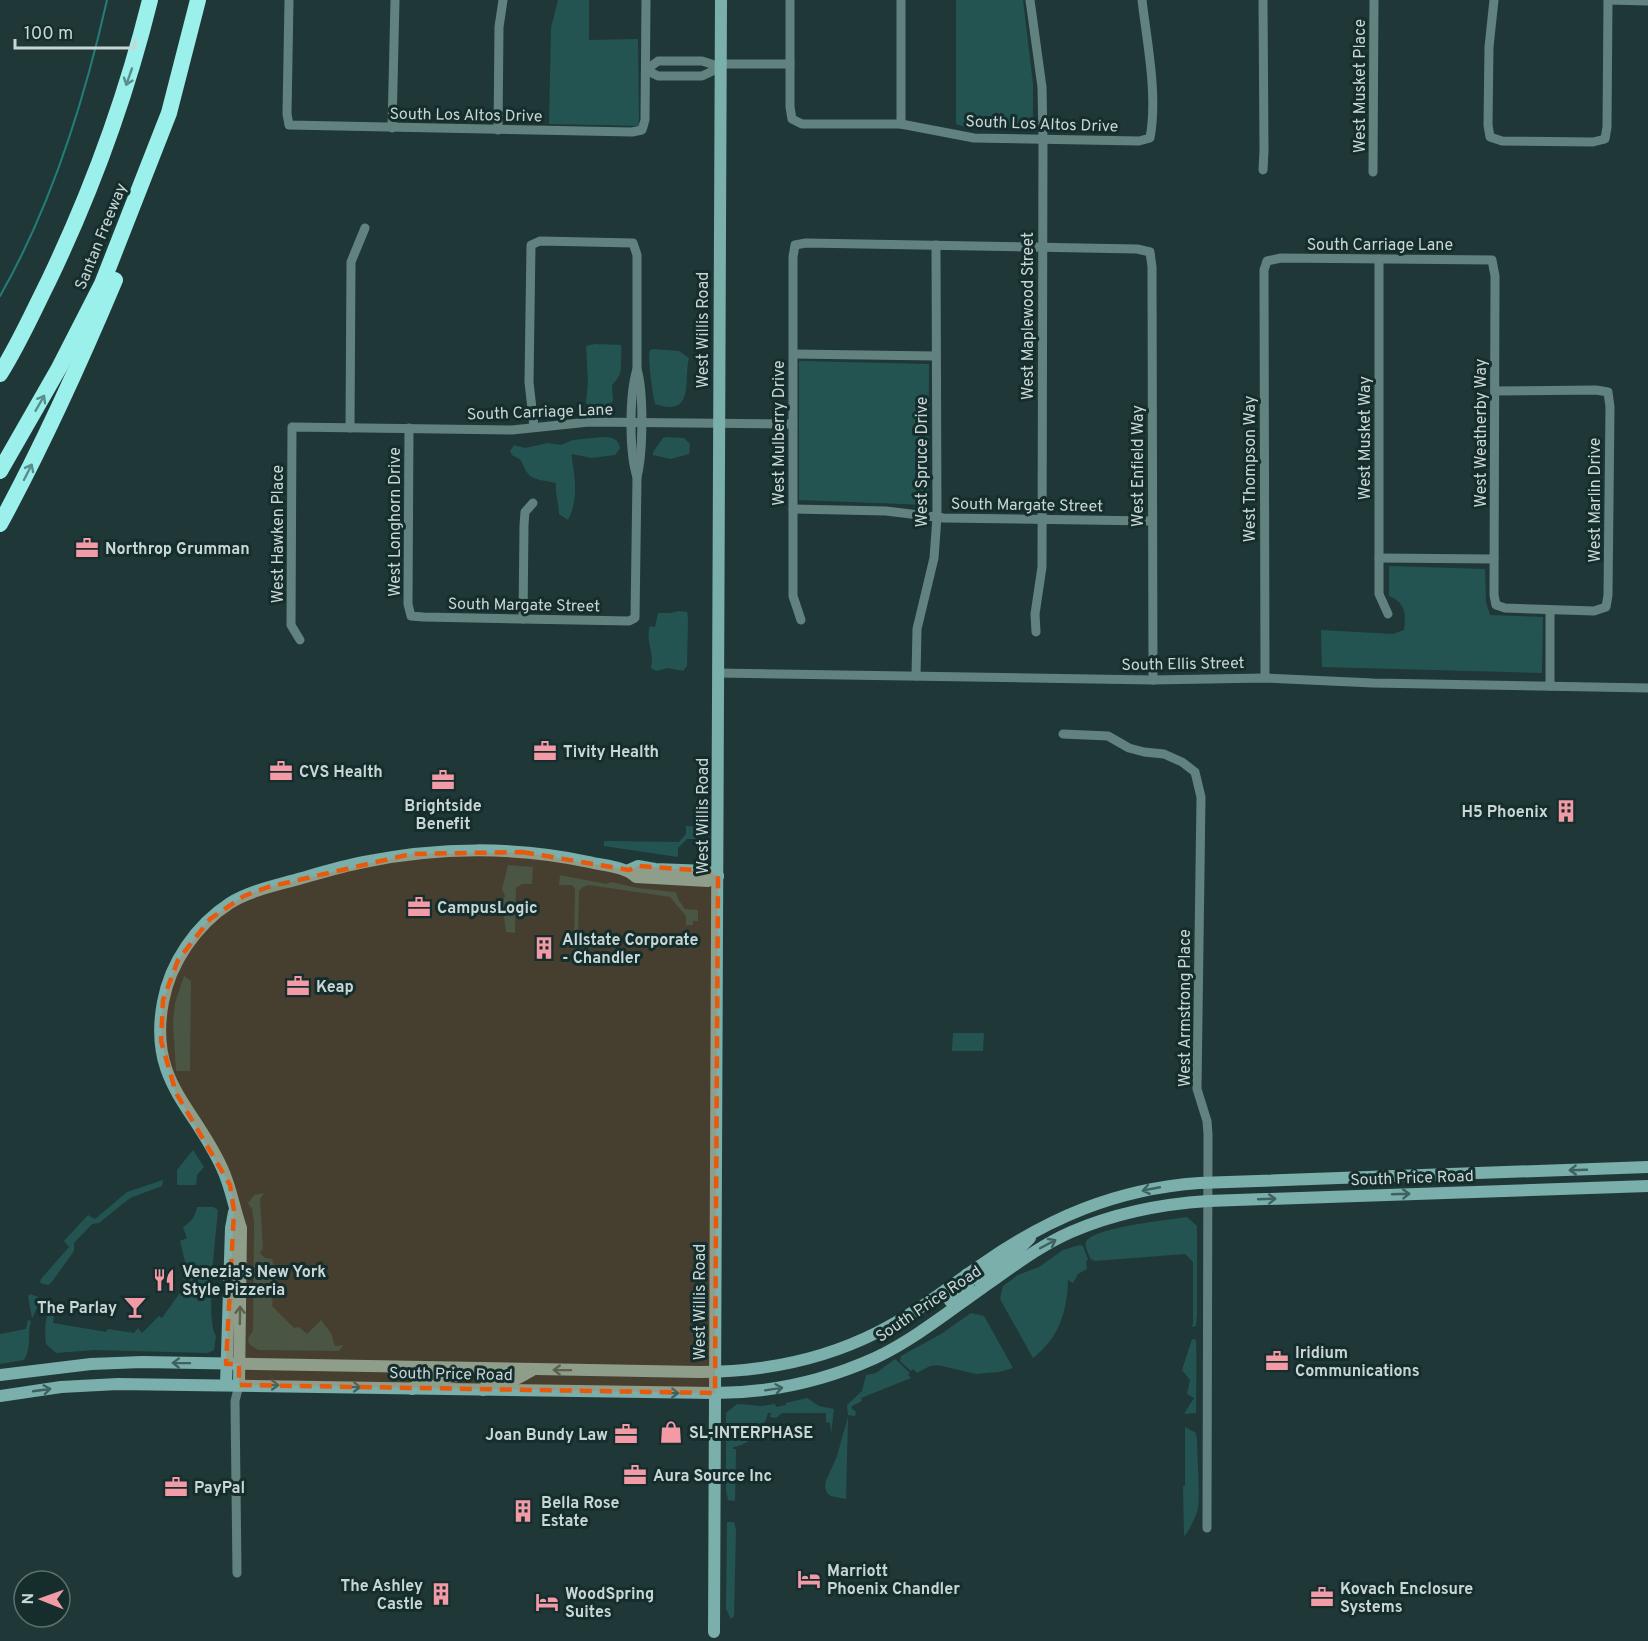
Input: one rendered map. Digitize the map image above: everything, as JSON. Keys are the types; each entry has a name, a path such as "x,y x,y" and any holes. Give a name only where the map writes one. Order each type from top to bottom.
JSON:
{"highway":[{"name":"Santan Freeway","path":"0,374 17,347 64,247 105,148 135,60 150,0"},
{"name":"Santan Freeway","path":"0,471 60,368 102,284 169,113 198,0"},
{"path":"0,524 74,377 118,273 169,113"},
{"path":"0,356 64,247"}],"main road":[{"name":"West Willis Road","path":"714,1632 721,0"},
{"path":"239,1385 241,1228 234,1211 230,1185 222,1166 176,1093 164,1065 160,1041 163,1000 178,960 193,937 210,919 244,896 268,887 364,862 411,854 489,850 522,852 629,870 638,866 654,869 708,871 718,876"},
{"name":"South Price Road","path":"0,1375 90,1364 744,1371 791,1364 847,1347 902,1320 967,1274 1039,1228 1064,1215 1127,1194 1158,1187 1209,1183 1648,1167"},
{"name":"South Price Road","path":"0,1396 90,1385 239,1385 715,1393 763,1390 821,1379 876,1357 907,1340 1037,1250 1069,1233 1132,1211 1209,1201 1648,1186"},
{"path":"226,1385 231,1228 234,1211"},
{"path":"982,1288 980,1280 982,1277 1018,1250 1039,1228"},
{"path":"907,1340 923,1321 966,1287 969,1283 967,1274"},
{"path":"412,1389 426,1379 458,1376 469,1368"},
{"path":"483,1390 493,1381 511,1380 535,1369"}],"street":[{"name":"South Los Altos Drive","path":"289,0 287,114 289,125 632,132 642,130 645,120 646,69"},
{"path":"392,128 395,0"},
{"path":"498,130 499,27 503,0"},
{"path":"646,0 646,69"},
{"path":"646,69 658,61 702,61 721,65 790,64 790,0"},
{"path":"901,0 901,124"},
{"name":"West Maplewood Street","path":"1030,0 1042,87 1043,140 1043,520 1042,567 1035,614 1036,632"},
{"name":"South Los Altos Drive","path":"790,64 792,119 802,124 901,124 974,138 1139,141 1149,138 1152,126 1151,72 1142,0"},
{"path":"1263,0 1263,170"},
{"name":"West Musket Place","path":"1373,172 1374,0"},
{"path":"1494,0 1489,47 1488,125 1490,137 1502,141 1593,142 1605,139 1608,127 1608,0 1648,1"},
{"path":"646,69 658,76 702,76 721,65"},
{"path":"350,428 351,262 365,228"},
{"path":"534,427 529,382 531,245 540,241 633,243 637,255 637,369 633,383 636,422"},
{"name":"West Mulberry Drive","path":"801,620 792,596 793,257 795,244 936,245"},
{"path":"936,245 1042,248"},
{"name":"West Spruce Drive","path":"916,676 917,629 934,558 937,517 936,245"},
{"name":"West Enfield Way","path":"1042,248 1137,249 1150,252 1152,267 1153,680"},
{"name":"South Carriage Lane","path":"1267,261 1281,258 1492,260"},
{"name":"West Musket Way","path":"1379,260 1379,594 1388,614"},
{"name":"West Weatherby Way","path":"1492,260 1495,276 1494,595 1496,605 1505,608 1550,610"},
{"name":"West Thompson Way","path":"1265,678 1264,270 1267,261"},
{"path":"794,354 936,356"},
{"name":"West Marlin Drive","path":"1495,391 1596,390 1608,392 1610,407 1606,607 1594,611 1550,610"},
{"name":"South Carriage Lane","path":"292,427 512,430 589,422 793,424"},
{"name":"South Margate Street","path":"411,616 629,621 635,618 637,477 632,461 636,422"},
{"name":"West Hawken Place","path":"292,427 291,625 300,640"},
{"name":"West Longhorn Drive","path":"409,428 408,604 411,616"},
{"path":"523,619 525,512 533,503"},
{"name":"South Margate Street","path":"793,509 886,511 937,517 1152,521"},
{"path":"1379,558 1494,559"},
{"path":"1550,610 1550,686"},
{"name":"South Ellis Street","path":"718,673 1153,680 1265,678 1374,683 1648,688"},
{"name":"West Armstrong Place","path":"1063,734 1108,736 1129,748 1164,754 1182,762 1195,772 1201,797 1197,1089 1207,1121 1209,1183 1208,1528"},
{"path":"226,1385 235,1401"},
{"path":"237,1573 235,1401 239,1385"}],"highlighted area":[{"path":"522,852 629,870 638,866 708,871 718,876 715,1393 239,1385 239,1364 226,1364 234,1211 230,1185 176,1093 161,1041 163,1000 178,960 210,919 244,896 268,887 411,854"}],"shaded area":[{"path":"558,0 589,0 589,40 638,39 639,126 549,124 551,28"},
{"path":"956,0 1023,0 1033,84 1033,128 968,128 956,124"},
{"path":"621,345 620,372 612,385 613,401 608,406 591,407 586,403 588,382 586,346"},
{"path":"650,350 679,351 689,358 685,394 677,406 668,407 655,404 649,360"},
{"path":"799,361 929,364 928,505 799,500"},
{"path":"604,437 618,442 620,448 615,455 591,458 572,454 575,497 568,520 559,514 556,483 530,476 521,460 512,455 510,451 514,445 525,448 548,443 561,445 573,440"},
{"path":"663,438 684,438 690,444 689,454 671,459 653,455"},
{"path":"1389,566 1485,569 1486,602 1490,615 1543,617 1542,673 1322,667 1321,630 1393,634 1404,630 1404,610 1399,602 1389,596"},
{"path":"687,612 688,617 687,666 683,671 668,668 656,671 651,668 650,626 655,627 658,613"},
{"path":"686,826 700,827 699,839 687,839 678,848 678,857 604,846 604,841 679,842 686,834"},
{"path":"508,865 533,867 532,884 522,884 516,888 515,933 506,932 502,903 505,896 502,889"},
{"path":"560,875 606,884 611,882 638,888 676,892 685,909 698,910 698,921 693,921 693,925 686,925 686,916 670,897 589,885 579,891 578,938 574,938 575,889 572,885 559,885"},
{"path":"184,976 191,981 190,1071 176,1071 173,1023 175,1003"},
{"path":"953,1033 984,1033 983,1051 952,1051"},
{"path":"193,1150 204,1167 197,1175 196,1185 177,1185 177,1170"},
{"path":"163,1180 162,1186 130,1198 99,1223 92,1224 74,1243 74,1251 51,1283 48,1285 40,1283 69,1247 64,1241 88,1215 95,1219 127,1192"},
{"path":"264,1193 260,1199 263,1248 260,1253 265,1258 272,1259 277,1277 264,1290 273,1300 272,1306 294,1328 299,1327 307,1334 321,1320 331,1333 335,1346 343,1345 339,1351 258,1350 249,1344 248,1338 253,1331 254,1222 252,1209 248,1203 254,1195"},
{"path":"197,1207 213,1207 218,1210 211,1296 211,1313 216,1336 214,1350 208,1353 94,1350 56,1353 46,1344 47,1316 53,1308 58,1307 55,1309 53,1323 106,1332 108,1329 134,1333 138,1328 142,1333 159,1316 162,1318 187,1283 183,1279 188,1273 180,1241 187,1238 183,1227 193,1218"},
{"path":"1187,1217 1197,1226 1197,1314 1196,1326 1191,1327 1193,1324 1193,1262 1185,1254 1094,1261 1091,1260 1086,1248 1086,1242 1102,1232"},
{"path":"1083,1246 1088,1260 1086,1261 1087,1269 1078,1274 1073,1283 1068,1280 1066,1303 1060,1324 1049,1342 1033,1358 1000,1299 1003,1286 1018,1275 1039,1267 1063,1250"},
{"path":"30,1294 38,1297 31,1321 28,1296"},
{"path":"971,1313 984,1316 1013,1368 976,1374 938,1365 930,1366 917,1373 913,1369 911,1371 900,1361 901,1356 941,1334"},
{"path":"28,1320 31,1321 28,1350 24,1360 0,1364 0,1334 26,1329"},
{"path":"1192,1339 1196,1340 1196,1413 1184,1414 1194,1398 1187,1394 1190,1380 1182,1370"},
{"path":"895,1359 910,1373 908,1375 911,1378 861,1398 862,1401 851,1408 856,1412 855,1416 848,1415 847,1405 862,1391 866,1375 876,1373"},
{"path":"807,1398 819,1406 834,1409 831,1434 830,1423 826,1422 826,1413 782,1413 776,1418 770,1417 771,1413 768,1413 756,1435 746,1443 733,1447 736,1449 735,1501 728,1500 726,1413 737,1404 762,1406 775,1404 776,1407"},
{"path":"848,1417 846,1499 831,1496 825,1487"},
{"path":"1185,1427 1196,1433 1199,1499 1196,1515 1184,1536 1183,1486 1185,1486"},
{"path":"727,1522 734,1522 736,1529 734,1616 731,1619 726,1609"}],"waterway":[{"path":"0,296 19,261 51,189 77,114 107,0"}],"place":[{"name":"Northrop Grumman","path":"87,548"},
{"name":"Tivity Health","path":"545,751"},
{"name":"CVS Health","path":"281,771"},
{"name":"Brightside Benefit","path":"443,780"},
{"name":"H5 Phoenix","path":"1566,811"},
{"name":"CampusLogic","path":"419,907"},
{"name":"Allstate Corporate - Chandler","path":"544,948"},
{"name":"Keap","path":"298,986"},
{"name":"Venezia's New York Style Pizzeria","path":"164,1280"},
{"name":"The Parlay","path":"135,1307"},
{"name":"Iridium Communications","path":"1277,1361"},
{"name":"SL-INTERPHASE","path":"671,1432"},
{"name":"Joan Bundy Law","path":"626,1434"},
{"name":"Aura Source Inc","path":"635,1475"},
{"name":"PayPal","path":"176,1487"},
{"name":"Bella Rose Estate","path":"523,1511"},
{"name":"Marriott Phoenix Chandler","path":"809,1579"},
{"name":"The Ashley Castle","path":"441,1594"},
{"name":"Kovach Enclosure Systems","path":"1322,1597"},
{"name":"WoodSpring Suites","path":"547,1602"}]}
